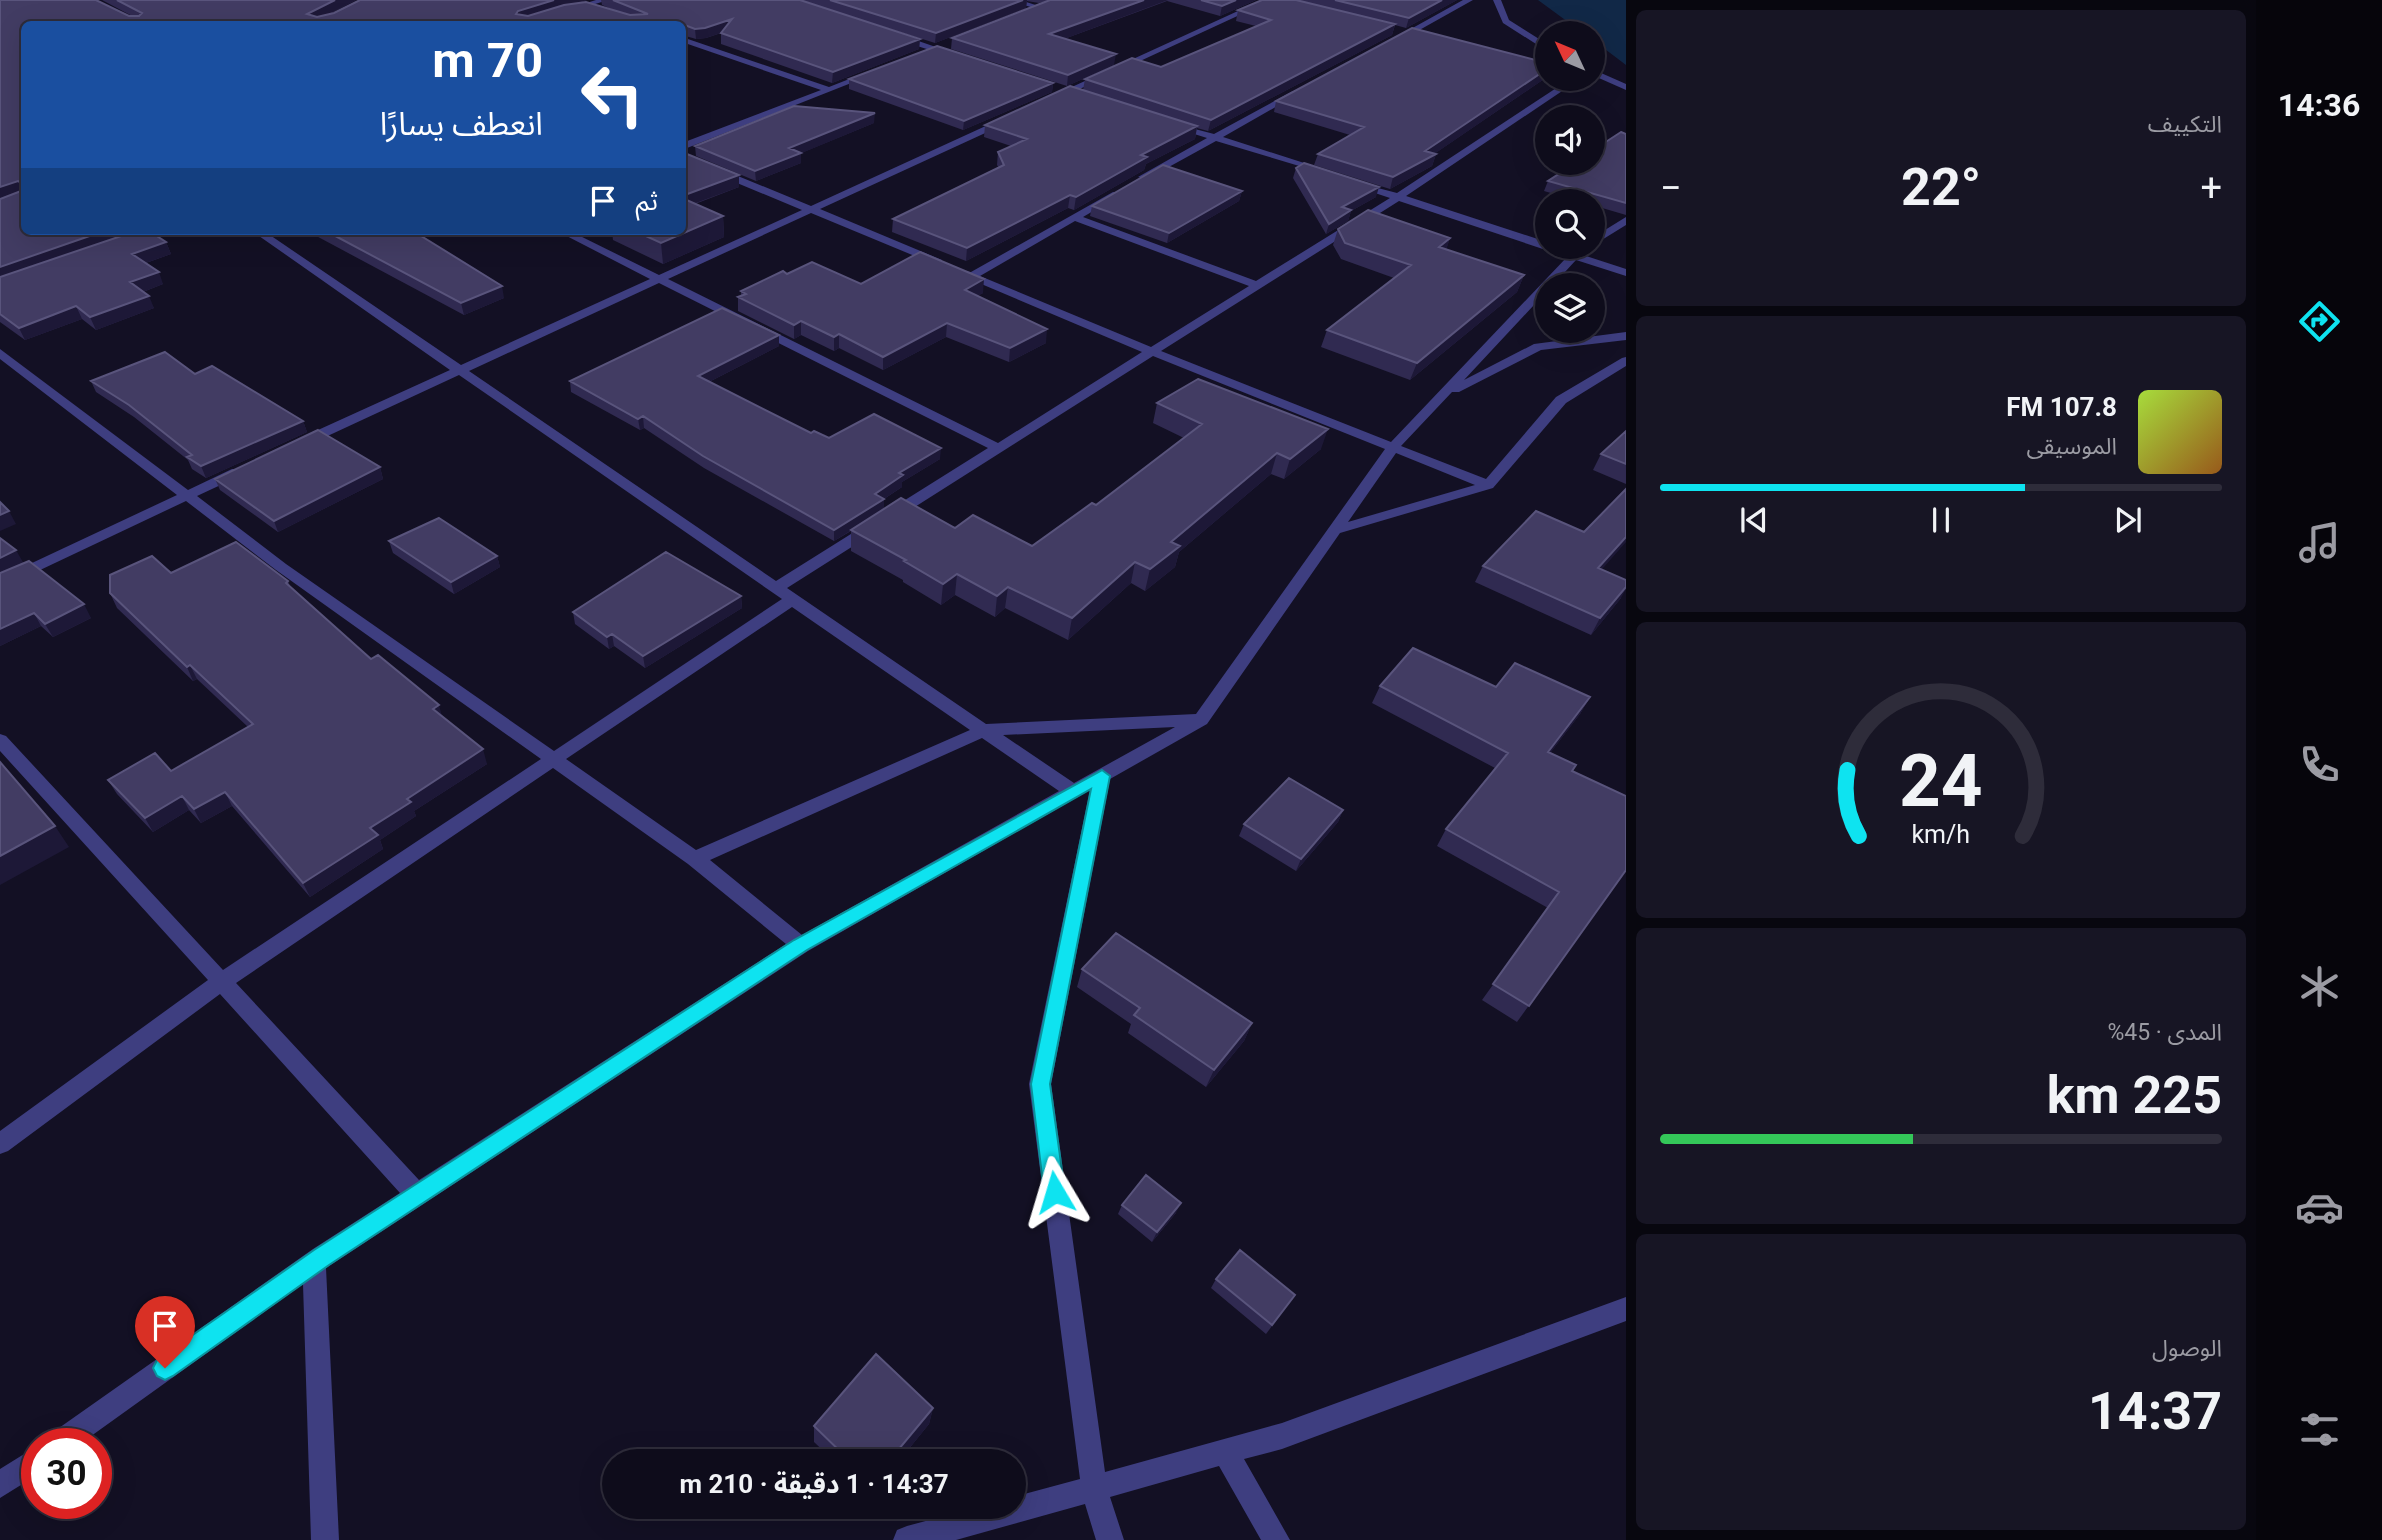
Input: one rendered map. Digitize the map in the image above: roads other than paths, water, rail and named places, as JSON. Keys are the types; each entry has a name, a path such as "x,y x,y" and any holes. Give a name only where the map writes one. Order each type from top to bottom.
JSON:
{"street":[{"path":"576,0 598,9"},
{"path":"534,21 604,0"},
{"path":"1011,0 1041,8"},
{"path":"1045,102 1270,0 1285,3"},
{"path":"1381,47 1469,0"},
{"path":"1497,0 1506,21 1535,40"},
{"path":"1029,13 1054,3"},
{"path":"1392,31 1418,37"},
{"path":"884,32 971,60"},
{"path":"686,40 829,90"},
{"path":"914,57 947,44"},
{"path":"686,50 699,45"},
{"path":"686,145 882,69"},
{"path":"1605,77 1626,87"},
{"path":"1132,184 1309,86"},
{"path":"1057,87 1082,95"},
{"path":"777,587 1398,197 1558,91"},
{"path":"288,448 1020,113"},
{"path":"1161,120 1332,175"},
{"path":"686,158 1150,351 1488,485"},
{"path":"1346,180 1535,242"},
{"path":"972,276 1121,190"},
{"path":"1074,217 1257,285"},
{"path":"1605,234 1626,220"},
{"path":"122,243 149,235"},
{"path":"263,235 1073,792"},
{"path":"570,235 998,448"},
{"path":"81,1428 314,1263 801,945 1201,720 1393,447 1573,259"},
{"path":"1597,259 1626,273"},
{"path":"1443,395 1538,347 1626,336"},
{"path":"0,353 281,567 695,859 801,945"},
{"path":"1332,531 1488,485 1561,400 1626,361"},
{"path":"0,584 250,466"},
{"path":"0,1144 222,982 793,599"},
{"path":"695,859 985,730 1201,720"},
{"path":"0,740 417,1195"},
{"path":"1102,776 1040,1084 1094,1488 1110,1540"},
{"path":"314,1263 325,1540"},
{"path":"907,1540 1282,1436 1626,1309"},
{"path":"1225,1451 1276,1540"},
{"path":"0,1485 21,1470"}],"water":[{"path":"1538,0 1626,0 1626,65 1605,49 1605,21 1567,21"}]}
